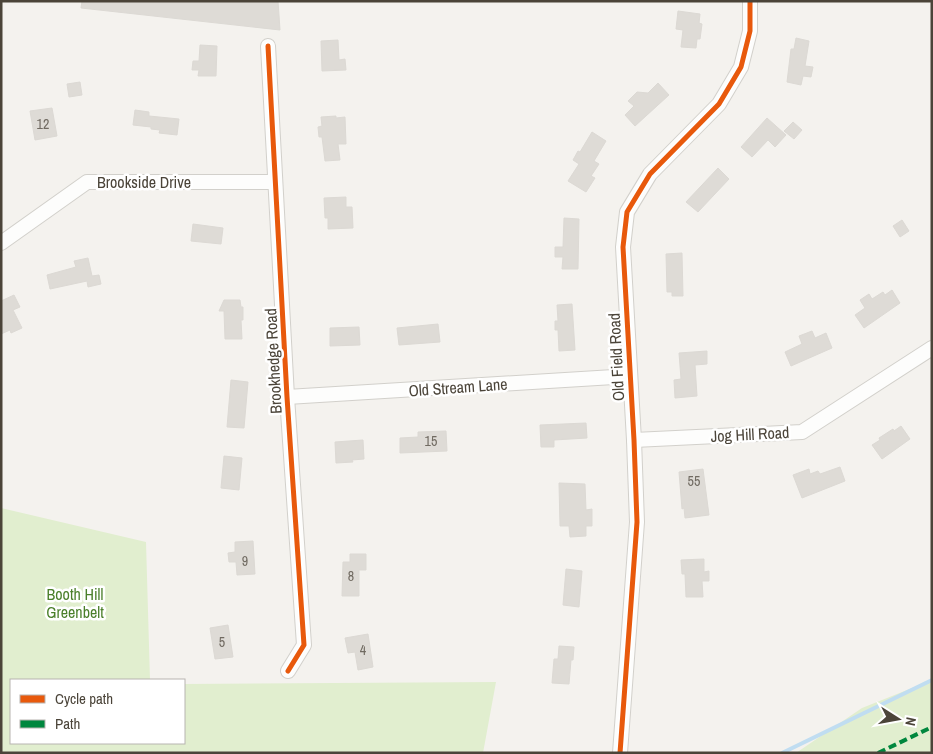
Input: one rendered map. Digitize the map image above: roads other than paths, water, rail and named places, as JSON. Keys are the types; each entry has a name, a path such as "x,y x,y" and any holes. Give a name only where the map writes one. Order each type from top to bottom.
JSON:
{"street":[{"name":"Old Field Road","path":"620,753 637,522 623,247 627,212 650,174 720,104 742,67 750,31 750,1"},
{"name":"Brookhedge Road","path":"268,46 287,398 304,645 288,671"},
{"name":"Brookside Drive","path":"1,242 87,182 275,182"},
{"name":"Jog Hill Road","path":"634,440 802,432 932,348"},
{"name":"Old Stream Lane","path":"287,398 630,376"}],"waterway":[{"path":"782,753 932,680"}],"park label":[{"name":"Booth Hill Greenbelt","path":"75,603"}]}
